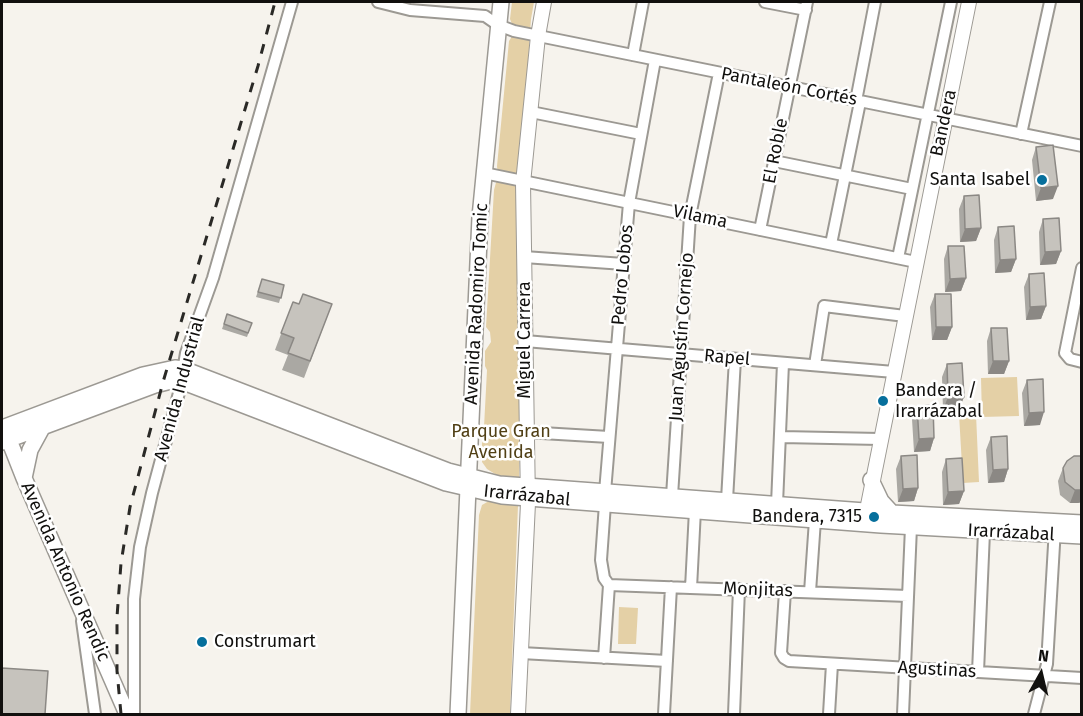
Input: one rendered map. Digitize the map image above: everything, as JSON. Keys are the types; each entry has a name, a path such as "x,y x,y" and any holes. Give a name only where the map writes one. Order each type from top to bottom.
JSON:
{"main road":[{"name":"Avenida Radomiro Tomic","path":"458,714 484,174 501,2"},
{"name":"Irarrázabal","path":"3,435 143,375 167,369 446,483 469,483 502,496 528,492 815,520 892,513 1055,528 1082,537"},
{"path":"3,435 42,428 182,375"},
{"path":"24,478 30,450 42,428"},
{"name":"Avenida Antonio Rendic","path":"3,435 127,714"},
{"path":"871,480 881,501 892,513"},
{"name":"Irarrázabal","path":"605,498 672,496 777,504 865,517 910,527 984,532 1055,528 1082,523"}],"street":[{"name":"Avenida Industrial","path":"134,714 134,599 140,547 186,353 213,278 292,2"},
{"name":"Pantaleón Cortés","path":"378,2 410,10 485,16 498,25 538,36 1082,146"},
{"name":"Miguel Carrera","path":"518,714 528,492 525,432 523,183 538,36 544,2"},
{"path":"633,55 643,2"},
{"path":"765,2 806,6"},
{"path":"831,244 875,2"},
{"name":"Bandera","path":"898,258 951,2"},
{"name":"Bandera","path":"865,517 969,2"},
{"path":"1021,134 1050,2"},
{"name":"El Roble","path":"760,230 806,6"},
{"name":"Pedro Lobos","path":"604,658 609,585 603,578 601,560 628,203 655,60"},
{"name":"Juan Agustín Cornejo","path":"672,496 690,216 719,73"},
{"path":"531,112 641,134"},
{"path":"774,161 912,189"},
{"name":"Vilama","path":"484,174 916,262"},
{"path":"524,257 624,264"},
{"path":"1082,268 1065,353 1070,359 1082,362"},
{"path":"815,365 824,306 905,316"},
{"name":"Rapel","path":"525,341 894,372"},
{"path":"727,500 735,359"},
{"path":"777,504 783,363"},
{"path":"525,432 609,437"},
{"path":"781,437 880,440"},
{"path":"691,588 695,510"},
{"path":"810,592 815,520"},
{"path":"903,714 910,527"},
{"path":"1034,714 1044,676 1048,646 1055,528"},
{"path":"978,672 984,532"},
{"name":"Monjitas","path":"609,585 908,596"},
{"path":"664,714 671,587"},
{"path":"734,714 739,590"},
{"name":"Agustinas","path":"785,591 781,653 786,660 792,662 1082,678"},
{"path":"80,606 95,714"},
{"path":"521,653 667,661"},
{"path":"829,714 832,664"}],"green space":[{"name":"Parque Gran Avenida","path":"512,2 534,2 520,183 522,341 519,477 513,480 500,477 487,469 482,462 487,370 485,351 491,342 490,332 486,327 494,190 498,175 497,166 511,38"},
{"path":"1017,377 1019,416 982,417 981,378"},
{"path":"959,414 976,414 979,482 963,483"},
{"name":"Parque Gran Avenida","path":"497,500 518,505 510,714 470,714 479,515 482,505"},
{"path":"619,607 638,608 636,644 618,644"}],"building":[{"path":"1053,145 1058,186 1041,188 1036,147"},
{"path":"979,195 981,228 965,229 964,196"},
{"path":"1059,218 1061,251 1045,252 1043,219"},
{"path":"1014,226 1016,259 1000,260 998,227"},
{"path":"948,246 964,246 966,278 950,279"},
{"path":"1044,273 1046,306 1030,307 1029,274"},
{"path":"262,279 284,285 281,298 258,292"},
{"path":"303,294 332,304 310,361 288,353 294,338 281,333 293,302 299,304"},
{"path":"935,294 951,294 952,327 936,327"},
{"path":"227,314 252,323 248,333 224,324"},
{"path":"991,328 1007,328 1009,361 993,361"},
{"path":"962,363 964,397 948,397 947,364"},
{"path":"1043,379 1044,412 1029,413 1027,380"},
{"path":"933,405 934,438 919,439 917,406"},
{"path":"1007,436 1008,469 993,470 991,437"},
{"path":"917,455 918,488 903,489 901,456"},
{"path":"1074,456 1082,456 1082,490 1075,490 1065,482 1063,468"},
{"path":"962,458 964,491 948,492 946,459"},
{"path":"2,668 48,671 45,714 2,714"}],"railway":[{"path":"121,714 117,671 117,617 121,563 130,507 163,382 275,2"}],"place":[{"name":"Santa Isabel","path":"1042,180"},
{"name":"Bandera / Irarrázabal","path":"883,401"},
{"name":"Bandera, 7315","path":"874,517"},
{"name":"Construmart","path":"202,642"}]}
